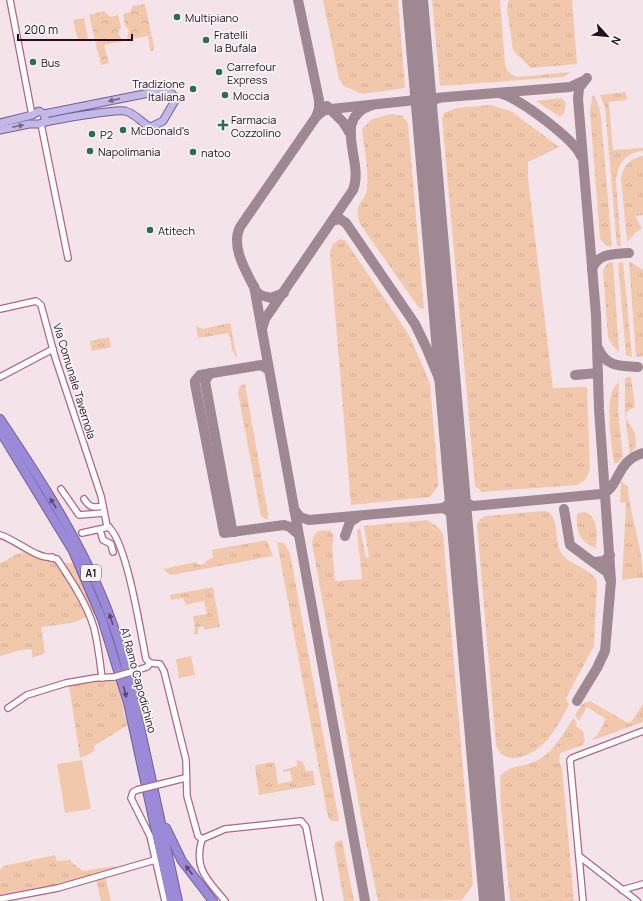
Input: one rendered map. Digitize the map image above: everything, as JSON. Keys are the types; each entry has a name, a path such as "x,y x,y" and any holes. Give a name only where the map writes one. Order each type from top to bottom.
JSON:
{"highway":[{"name":"A1 Ramo Capodichino","path":"1,422 59,513 89,569 109,613 123,654 178,901"},
{"name":"A1 Ramo Capodichino","path":"1,422 73,551 102,619 128,703 171,901"},
{"path":"142,738 171,841 185,864 213,901"}],"main road":[{"path":"0,123 164,90 169,92 176,100 163,121 151,127 135,115 120,110 0,130"},
{"path":"39,114 45,119 40,123"},
{"path":"39,114 32,119 40,123"}],"street":[{"path":"10,0 30,99 39,114"},
{"path":"40,123 68,258"},
{"name":"Via Comunale Tavernola","path":"0,309 39,302 45,316 53,349 76,417 103,506 107,526 112,528 116,536 130,580 146,659 150,663"},
{"path":"0,377 53,349"},
{"path":"61,489 79,515 104,513"},
{"path":"84,499 89,506 94,508 103,506"},
{"path":"82,533 109,527"},
{"path":"100,530 103,540 110,544 113,552"},
{"path":"0,535 8,537 35,553 57,559 71,579 90,617 99,653 102,678"},
{"path":"8,708 27,694 66,683 114,677 147,667 150,663 160,664 164,671 186,760 187,796 198,836 202,839"},
{"path":"583,901 570,764 572,758 643,731"},
{"path":"165,901 150,836 131,798 133,792 137,790 186,778"},
{"path":"202,839 225,830 301,821 306,827 320,901"},
{"path":"202,839 199,855 200,868 225,901"},
{"path":"578,856 637,901"},
{"path":"0,899 58,888 155,860"},
{"path":"622,890 643,884"}],"green space":[{"path":"323,0 398,0 405,88 362,94 344,86 339,79"},
{"path":"432,0 500,0 505,64 509,72 512,75 520,77 570,72 563,77 440,86"},
{"path":"509,0 572,0 577,64 531,68 513,50 507,9"},
{"path":"145,4 154,47 152,52 150,50 148,36 127,40 129,29 125,26 123,14 130,12 133,6"},
{"path":"104,11 111,17 118,15 121,27 118,33 123,41 104,45 109,63 101,65 89,15"},
{"path":"84,18 88,39 78,41 73,20"},
{"path":"626,92 627,100 609,102 613,150 643,148 643,151 628,156 621,164 617,174 616,180 621,246 617,246 605,107 600,95"},
{"path":"594,95 599,107 601,118 612,247 606,245 600,239 590,111 592,97"},
{"path":"561,98 566,103 564,113 560,117 536,101"},
{"path":"490,105 511,111 559,147 528,162 528,179 553,388 587,387 590,470 585,480 577,485 482,492 475,486 442,118 444,113 457,108"},
{"path":"392,114 403,116 408,124 424,309 419,308 360,224 358,216 358,207 366,194 367,189 366,159 362,129 372,119"},
{"path":"643,156 643,215 635,216 642,228 627,242 621,178 624,169 631,160"},
{"path":"340,239 345,240 409,335 430,384 438,486 430,497 351,505 330,252 332,245"},
{"path":"629,261 643,270 643,356 636,357"},
{"path":"613,262 619,352 613,346 608,337 603,270 608,263"},
{"path":"623,262 632,357 626,355 618,263"},
{"path":"230,323 237,358 232,349 229,333 198,338 196,326 203,329"},
{"path":"109,337 111,347 92,351 90,341"},
{"path":"631,377 635,407 628,411 626,416 636,437 636,447 630,454 625,414 625,378"},
{"path":"619,382 618,412 623,457 618,463 614,463 609,408 614,388"},
{"path":"245,384 268,520 261,516 238,392 240,386"},
{"path":"621,481 628,487 631,510 641,555 643,578 622,580 626,505 625,502 620,503"},
{"path":"544,511 549,512 552,517 556,527 558,545 563,555 571,562 590,573 597,581 594,646 566,698 569,705 554,731 535,751 516,758 509,758 501,754 496,746 477,525 480,519 485,516"},
{"path":"585,512 590,514 595,522 597,533 596,548 586,543 578,531 577,515 578,513"},
{"path":"427,520 438,527 443,534 473,885 462,900 378,901 363,827 312,543 314,535 318,531 330,530 334,536 332,546 335,581 362,579 357,531 360,528 366,558 369,557 364,526"},
{"path":"267,541 273,556 171,575 164,569 195,562 199,565 204,564 207,560 213,558 212,550"},
{"path":"277,542 284,543 290,553 339,821 332,821 329,819 327,812"},
{"path":"27,552 42,558 73,564 77,568 97,613 72,623 41,627 45,653 32,658 32,650 25,649 0,656 0,563 15,555"},
{"path":"213,587 220,627 204,630 204,627 198,627 198,634 194,634 195,628 193,616 207,614 204,601 192,603 193,609 192,604 186,605 183,598 171,600 170,595"},
{"path":"191,656 195,675 179,678 176,659"},
{"path":"117,679 124,714 128,725 94,746 95,751 80,758 69,685 94,680"},
{"path":"590,701 628,723 632,721 643,704 643,722 593,740 593,738 597,736 606,719 587,707 579,721 575,715 582,704"},
{"path":"573,718 577,723 576,726 583,731 585,741 583,745 560,753 559,762 562,767 574,901 510,901 501,810 500,776 507,770 531,763 545,756 556,745"},
{"path":"82,760 91,809 65,813 57,764"},
{"path":"297,760 303,762 306,771 313,771 315,785 259,795 255,767 257,765 273,762 275,764 278,784 292,781 290,771 283,772 283,770 297,766"},
{"path":"342,840 354,901 344,901 334,845 336,842"},
{"path":"55,855 57,861 71,860 71,862 83,871 115,866 117,868 72,883 0,898 0,870 4,866"},
{"path":"105,875 111,901 101,901 96,879"}],"taxiway":[{"path":"284,293 271,298 260,295 256,291 241,260 238,251 237,235 240,227 316,117 319,109 319,100 298,0"},
{"path":"577,701 597,668 605,651 611,581 599,409 596,315 578,99 579,88 587,78"},
{"path":"422,84 427,96 435,98 570,87 583,81"},
{"path":"316,117 323,111 331,109 416,100 421,93 422,85"},
{"path":"502,94 521,103 546,120 568,140 581,156"},
{"path":"425,125 428,105 439,98"},
{"path":"262,329 265,319 353,190 356,179 351,142 353,120 360,111 372,105"},
{"path":"327,106 343,122 351,135"},
{"path":"332,221 340,219 346,223 415,324 450,405"},
{"path":"592,269 602,257 612,254 629,253"},
{"path":"254,286 365,901"},
{"path":"598,348 601,354 609,362 620,366 638,367"},
{"path":"269,370 261,365 200,375 195,381 195,384 224,533 284,525 290,527 298,534"},
{"path":"210,373 205,381 232,529 234,532"},
{"path":"575,375 598,373"},
{"path":"457,491 462,501 473,506 601,494 612,487 622,468 627,462 643,453"},
{"path":"294,509 300,517 309,520 443,508 451,503 457,491"},
{"path":"443,508 453,513 460,522"},
{"path":"564,509 570,545 593,562"},
{"path":"345,536 350,522 359,516"},
{"path":"610,555 604,561 593,562 607,572 610,579"},
{"path":"488,901 491,890"}],"runway":[{"path":"415,0 492,901"}],"place":[{"name":"Multipiano","path":"177,17"},
{"name":"Fratelli la Bufala","path":"206,40"},
{"name":"Bus","path":"33,62"},
{"name":"Carrefour Express","path":"219,72"},
{"name":"Tradizione Italiana","path":"193,89"},
{"name":"Moccia","path":"225,95"},
{"name":"Farmacia Cozzolino","path":"223,125"},
{"name":"McDonald's","path":"123,130"},
{"name":"P2","path":"92,134"},
{"name":"Napolimania","path":"90,151"},
{"name":"natoo","path":"193,152"},
{"name":"Atitech","path":"150,230"}]}
